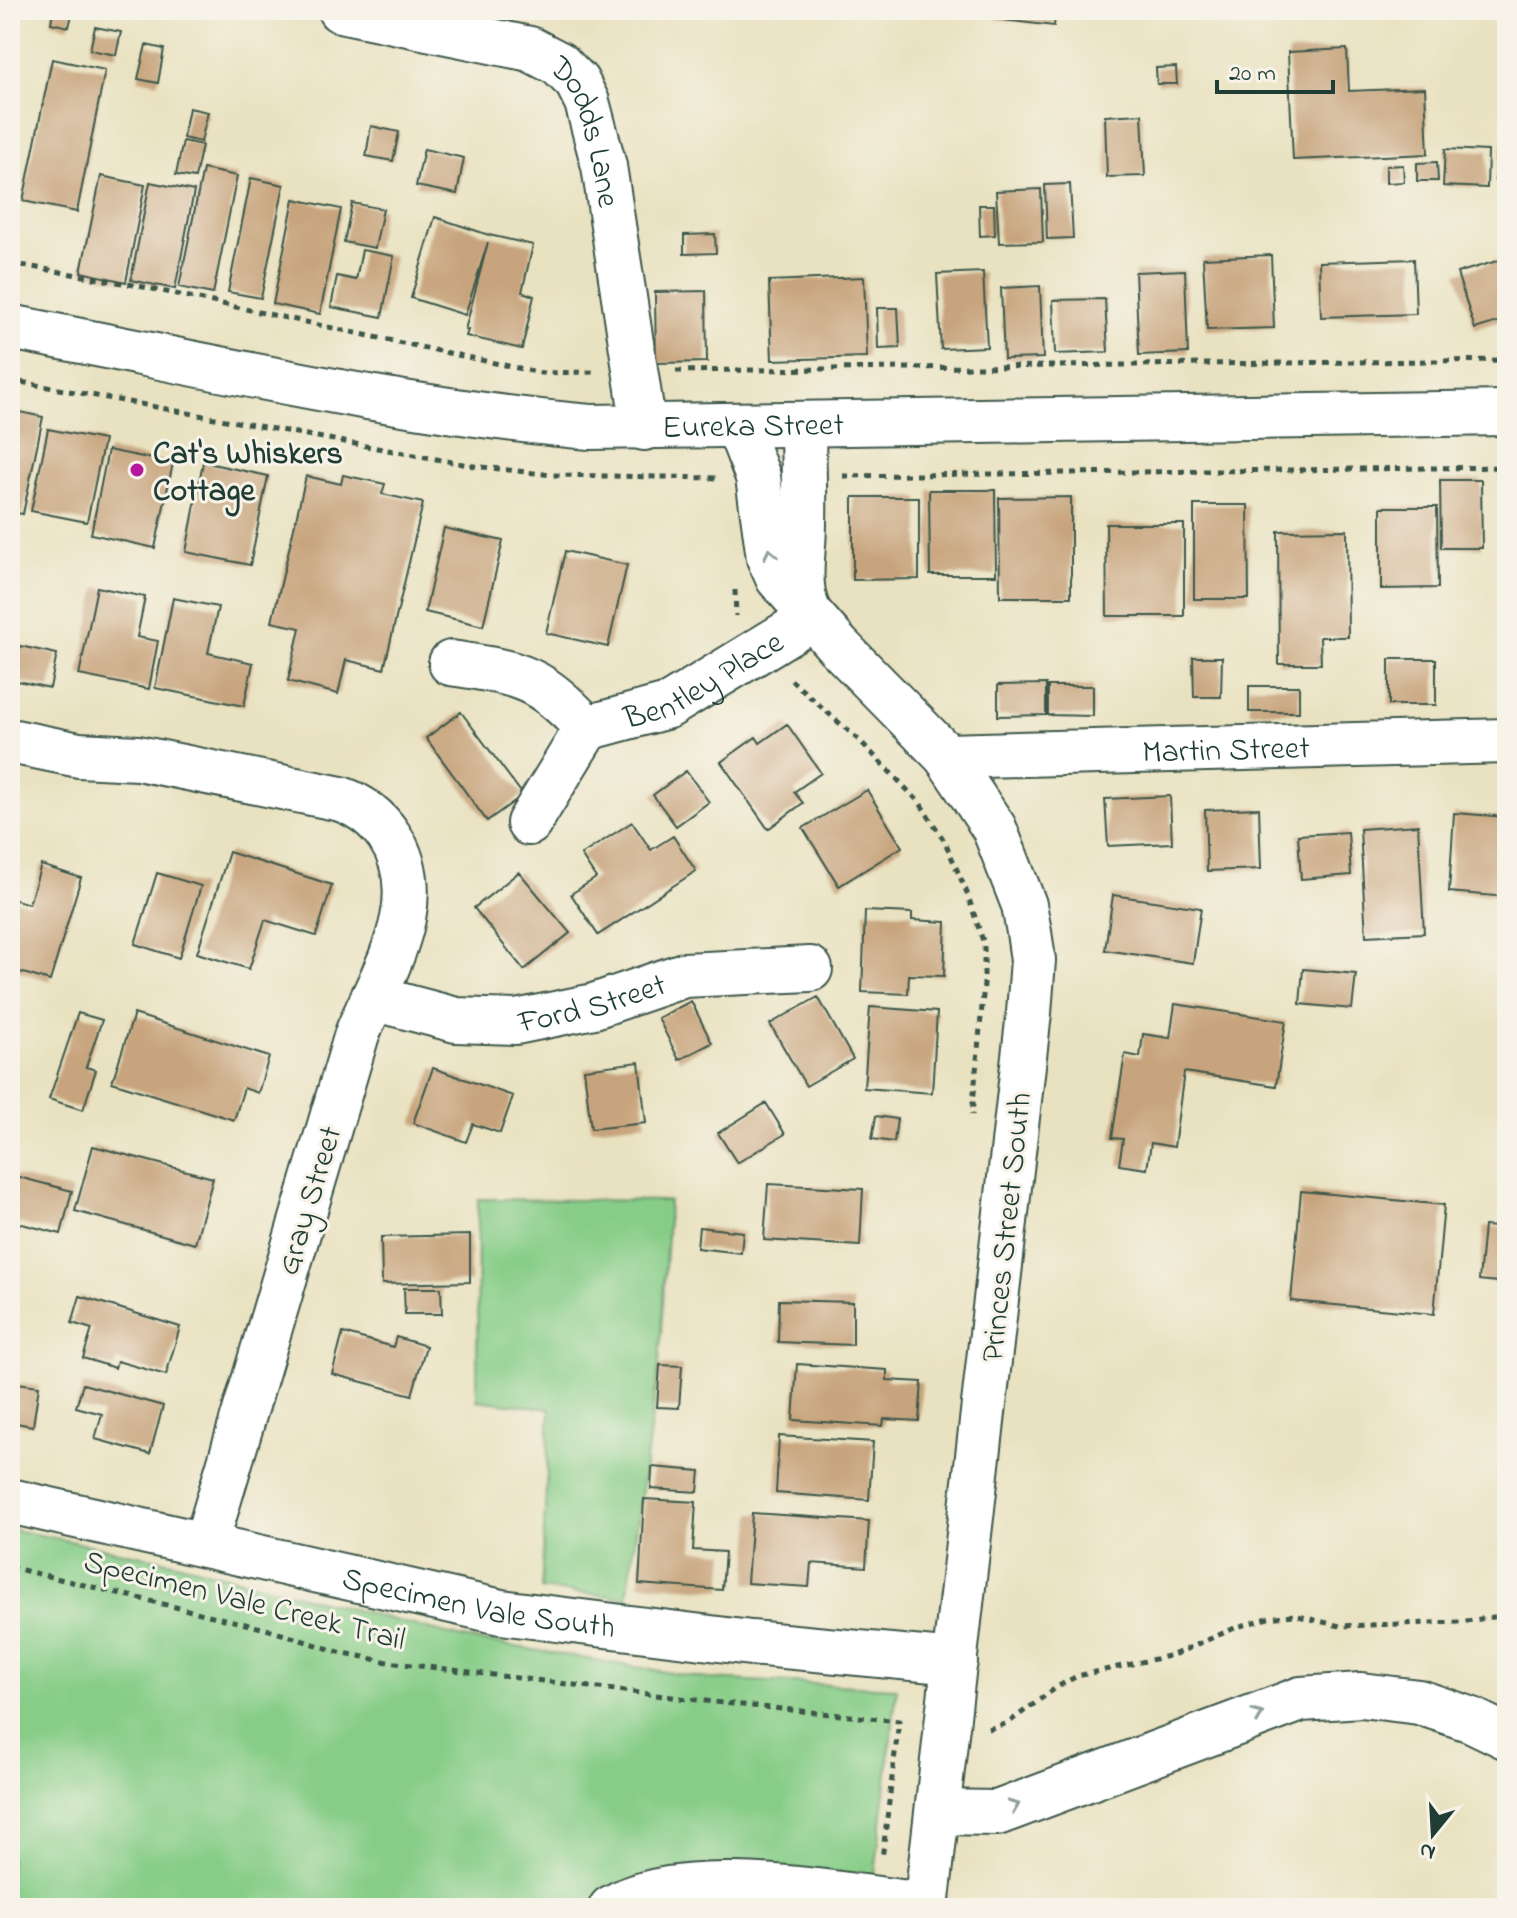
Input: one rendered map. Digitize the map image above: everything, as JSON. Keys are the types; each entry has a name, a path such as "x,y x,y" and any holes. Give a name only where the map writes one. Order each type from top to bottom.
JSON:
{"street":[{"name":"Dodds Lane","path":"340,10 530,49 559,64 577,82 587,102 604,166 644,428"},
{"name":"Eureka Street","path":"10,327 467,414 590,427 1507,413"},
{"name":"Princes Street South","path":"803,424 802,583 804,603 812,618"},
{"name":"Princes Street South","path":"738,426 761,489 771,564 786,589 812,618 946,756 979,804 1005,853 1024,905 1033,960 926,1907"},
{"name":"Bentley Place","path":"529,823 587,728 655,711 679,700 812,618"},
{"name":"Bentley Place","path":"451,663 524,677 547,690 587,728"},
{"name":"Gray Street","path":"10,741 79,755 138,758 341,799 362,808 379,823 402,859 407,888 390,964 357,1034 206,1543"},
{"name":"Martin Street","path":"946,756 1507,741"},
{"name":"Ford Street","path":"373,998 456,1020 516,1022 594,1006 684,975 810,969"},
{"name":"Specimen Vale South","path":"10,1501 501,1612 751,1643 955,1662"},
{"path":"938,1812 997,1813 1282,1704 1313,1697 1361,1695 1419,1702 1472,1720 1507,1737"},
{"path":"611,1908 643,1894 694,1886 769,1888 926,1907"}],"path":[{"path":"10,263 134,285 541,373 1507,360"},
{"path":"804,477 1507,467"},
{"path":"920,803 945,842 984,944 984,984 971,1123"},
{"name":"Specimen Vale Creek Trail","path":"10,1567 388,1662 713,1702 899,1721 877,1900"},
{"path":"978,1728 989,1729 1008,1723 1077,1676 1173,1655 1237,1627 1268,1618 1294,1615 1340,1626 1460,1622 1507,1615"}],"green space":[{"path":"478,1199 669,1201 659,1365 627,1598 541,1589 550,1409 477,1400"},
{"path":"10,1529 177,1563 462,1638 708,1679 897,1688 871,1908 733,1902 694,1908 10,1908"}],"building":[{"path":"53,10 73,10 69,27 51,23"},
{"path":"996,10 1056,10 1054,26 995,19"},
{"path":"95,27 121,32 116,55 90,50"},
{"path":"146,45 164,49 158,83 138,79"},
{"path":"1347,49 1349,91 1425,88 1428,154 1293,160 1288,52"},
{"path":"52,59 105,70 77,212 23,201"},
{"path":"1176,67 1177,84 1157,84 1156,68"},
{"path":"189,108 208,112 201,142 183,138"},
{"path":"1142,114 1145,176 1107,177 1105,116"},
{"path":"371,126 399,132 393,161 366,156"},
{"path":"1507,131 1507,184 1495,181"},
{"path":"183,141 202,145 195,178 176,175"},
{"path":"424,149 464,158 457,194 416,186"},
{"path":"1445,149 1488,151 1487,188 1443,186"},
{"path":"1437,162 1438,181 1417,181 1417,163"},
{"path":"1403,165 1404,182 1386,183 1386,166"},
{"path":"203,169 237,176 213,294 179,287"},
{"path":"101,176 145,185 126,282 81,272"},
{"path":"251,178 284,185 261,298 228,292"},
{"path":"150,182 194,191 175,289 131,280"},
{"path":"1070,184 1073,238 1047,239 1045,185"},
{"path":"1041,189 1043,242 999,243 996,191"},
{"path":"294,199 341,209 320,314 273,304"},
{"path":"352,203 383,209 375,248 344,242"},
{"path":"979,205 994,205 995,235 980,236"},
{"path":"1503,210 1507,210 1507,232 1503,232"},
{"path":"435,217 489,235 533,245 522,292 534,296 522,349 466,336 488,242 465,315 411,298"},
{"path":"715,234 716,253 684,254 684,235"},
{"path":"362,250 394,256 382,317 331,307 337,276 356,280"},
{"path":"1271,255 1274,328 1207,330 1203,258"},
{"path":"1507,258 1507,319 1475,329 1457,273"},
{"path":"1414,259 1416,314 1321,317 1319,262"},
{"path":"1185,270 1188,353 1139,355 1135,272"},
{"path":"983,272 987,347 941,349 937,274"},
{"path":"864,277 867,357 772,360 769,281"},
{"path":"1040,286 1043,358 1004,359 1001,288"},
{"path":"706,291 707,362 656,363 655,292"},
{"path":"1105,299 1108,352 1055,354 1053,300"},
{"path":"877,308 898,308 900,348 878,349"},
{"path":"11,410 43,417 23,514 10,512"},
{"path":"48,429 104,440 87,522 31,511"},
{"path":"108,450 173,463 155,548 91,534"},
{"path":"203,462 268,476 250,565 186,552"},
{"path":"343,475 385,484 382,494 423,503 384,669 346,660 338,694 288,681 300,628 272,622 306,476 341,484"},
{"path":"1440,480 1481,480 1482,548 1441,548"},
{"path":"929,490 995,490 996,575 930,575"},
{"path":"853,497 919,497 919,579 853,580"},
{"path":"1071,497 1071,597 1000,597 999,498"},
{"path":"1194,505 1248,505 1249,599 1194,599"},
{"path":"1381,507 1437,507 1438,588 1381,589"},
{"path":"1106,524 1184,524 1184,616 1107,616"},
{"path":"444,528 503,541 483,626 425,612"},
{"path":"1347,530 1348,637 1320,637 1321,664 1279,664 1278,531"},
{"path":"565,551 627,565 608,647 546,633"},
{"path":"97,587 145,597 137,637 158,641 149,689 79,675"},
{"path":"173,598 218,607 208,653 253,663 244,706 155,688"},
{"path":"20,646 57,654 50,688 13,680"},
{"path":"1193,657 1222,657 1221,697 1194,697"},
{"path":"1389,659 1436,659 1436,705 1389,705"},
{"path":"1046,684 1046,715 998,716 998,685"},
{"path":"1048,686 1093,686 1093,716 1048,715"},
{"path":"1249,686 1299,686 1299,712 1249,712"},
{"path":"461,712 523,795 487,821 426,738"},
{"path":"787,724 821,773 794,792 803,803 768,829 721,762 756,737 760,743"},
{"path":"686,771 709,802 676,826 653,795"},
{"path":"867,790 902,847 839,886 803,828"},
{"path":"1170,796 1172,843 1108,846 1105,799"},
{"path":"1259,808 1261,869 1207,871 1205,810"},
{"path":"1454,813 1507,817 1507,897 1449,892"},
{"path":"632,822 651,850 673,836 696,871 598,935 571,894 596,878 581,855"},
{"path":"1418,825 1424,933 1366,936 1360,829"},
{"path":"1348,832 1351,875 1301,879 1298,835"},
{"path":"229,852 332,885 316,936 265,920 249,969 197,953"},
{"path":"41,865 81,878 50,981 10,969 16,947 10,945 10,898 29,904"},
{"path":"519,872 570,933 524,970 474,908"},
{"path":"157,873 201,886 179,958 135,944"},
{"path":"1113,895 1201,908 1193,963 1105,950"},
{"path":"865,911 912,913 912,920 946,922 944,976 909,975 908,994 862,992"},
{"path":"1303,969 1356,974 1352,1009 1300,1004"},
{"path":"818,997 853,1059 806,1086 770,1024"},
{"path":"691,1001 712,1043 679,1060 658,1018"},
{"path":"1175,1004 1286,1021 1276,1086 1184,1072 1174,1147 1151,1143 1147,1169 1119,1165 1123,1139 1112,1138 1125,1054 1140,1057 1143,1034 1170,1038"},
{"path":"870,1007 937,1012 932,1093 864,1088"},
{"path":"78,1013 102,1020 86,1067 96,1070 83,1110 49,1099"},
{"path":"134,1014 269,1057 258,1093 244,1088 234,1120 112,1082"},
{"path":"639,1062 646,1123 591,1129 584,1069"},
{"path":"433,1068 513,1096 500,1133 473,1124 466,1142 413,1123"},
{"path":"766,1103 785,1134 737,1163 718,1133"},
{"path":"876,1116 897,1119 894,1142 872,1139"},
{"path":"93,1146 213,1178 195,1244 75,1211"},
{"path":"11,1175 72,1191 61,1234 10,1221"},
{"path":"768,1184 863,1189 860,1246 764,1240"},
{"path":"1301,1191 1444,1205 1434,1314 1291,1301"},
{"path":"1484,1226 1507,1228 1507,1283 1479,1280"},
{"path":"699,1227 743,1232 741,1253 697,1248"},
{"path":"470,1235 470,1282 382,1284 381,1237"},
{"path":"404,1288 441,1288 442,1314 405,1314"},
{"path":"80,1296 180,1327 166,1375 117,1361 115,1368 83,1358 92,1329 72,1323"},
{"path":"779,1300 853,1302 853,1345 778,1342"},
{"path":"343,1333 393,1347 396,1337 426,1346 412,1395 332,1374"},
{"path":"797,1364 887,1370 887,1380 922,1382 919,1421 884,1419 883,1426 793,1420"},
{"path":"660,1365 682,1366 679,1408 657,1407"},
{"path":"10,1382 39,1386 33,1426 10,1422"},
{"path":"83,1384 163,1406 150,1454 95,1439 102,1414 76,1407"},
{"path":"779,1436 873,1442 869,1500 776,1493"},
{"path":"652,1467 700,1471 698,1492 651,1489"},
{"path":"644,1499 696,1502 693,1550 725,1552 722,1590 639,1584"},
{"path":"752,1513 869,1521 866,1567 811,1563 809,1587 747,1583"}],"place":[{"name":"Cat's Whiskers Cottage","path":"137,470"}]}
